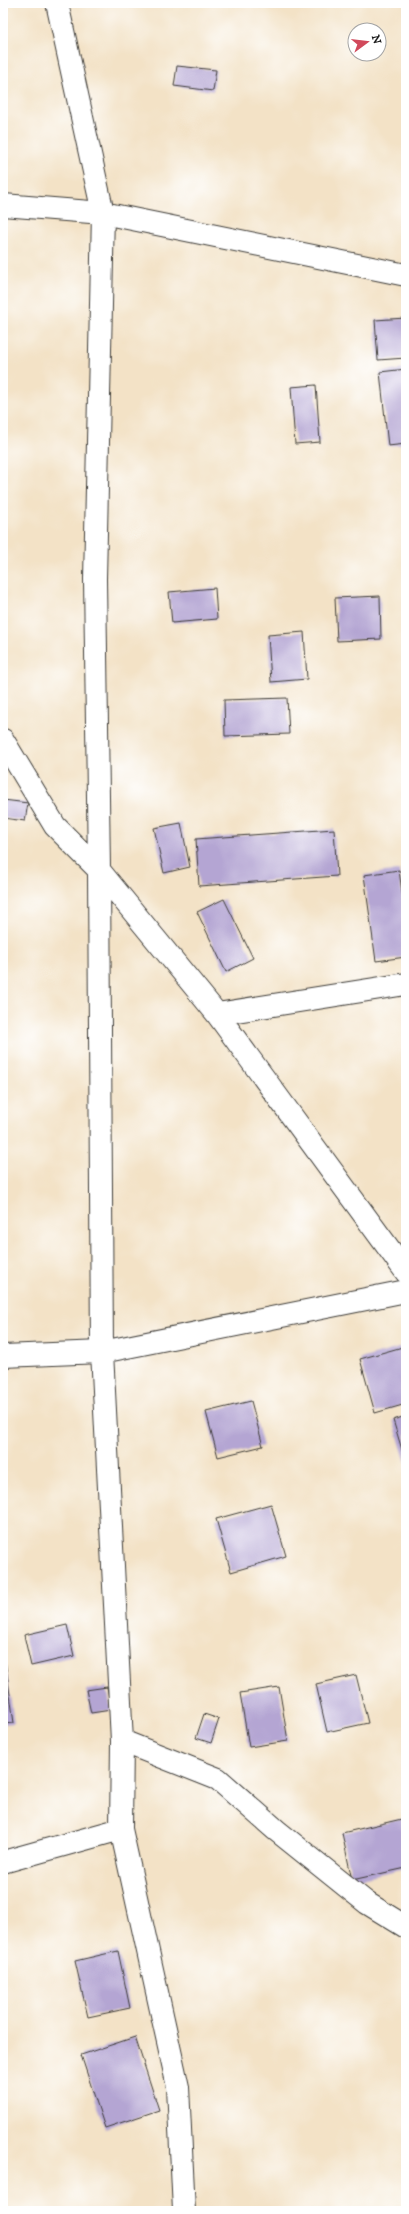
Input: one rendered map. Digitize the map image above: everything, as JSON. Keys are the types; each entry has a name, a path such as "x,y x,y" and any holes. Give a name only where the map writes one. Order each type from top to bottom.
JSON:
{"street":[{"path":"57,3 103,213 94,579 99,870 102,1352 122,1741 121,1829 178,2087 184,2211"},
{"path":"3,205 103,213 406,275"},
{"path":"3,740 55,826 99,870 216,1014 406,1272"},
{"path":"216,1014 406,984"},
{"path":"3,1356 102,1352 406,1291"},
{"path":"122,1741 218,1779 276,1830 361,1898 406,1927"},
{"path":"3,1862 121,1829"}],"building":[{"path":"177,66 216,70 213,91 174,86"},
{"path":"406,318 406,358 378,360 375,320"},
{"path":"406,369 406,444 388,446 380,372"},
{"path":"316,385 320,442 295,444 291,387"},
{"path":"215,588 217,619 172,623 169,592"},
{"path":"380,596 381,639 337,641 335,598"},
{"path":"304,632 307,679 271,682 268,635"},
{"path":"287,698 289,734 225,736 224,700"},
{"path":"3,800 28,803 25,821 3,818"},
{"path":"181,823 190,867 164,873 154,828"},
{"path":"334,829 337,876 199,886 196,839"},
{"path":"399,870 406,922 406,957 376,961 364,875"},
{"path":"224,899 253,958 226,972 197,912"},
{"path":"406,1346 406,1404 375,1413 360,1359"},
{"path":"251,1401 263,1446 218,1457 206,1412"},
{"path":"406,1416 406,1463 393,1420"},
{"path":"271,1504 286,1556 231,1572 216,1519"},
{"path":"67,1625 74,1656 31,1666 24,1635"},
{"path":"3,1660 5,1660 14,1723 3,1724"},
{"path":"356,1675 368,1723 327,1732 316,1684"},
{"path":"107,1687 111,1710 91,1713 86,1690"},
{"path":"279,1687 288,1741 249,1747 240,1693"},
{"path":"204,1714 219,1719 211,1743 196,1738"},
{"path":"406,1818 406,1868 352,1880 342,1833"},
{"path":"118,1951 130,2008 88,2017 75,1961"},
{"path":"135,2037 159,2110 105,2128 81,2055"}]}
